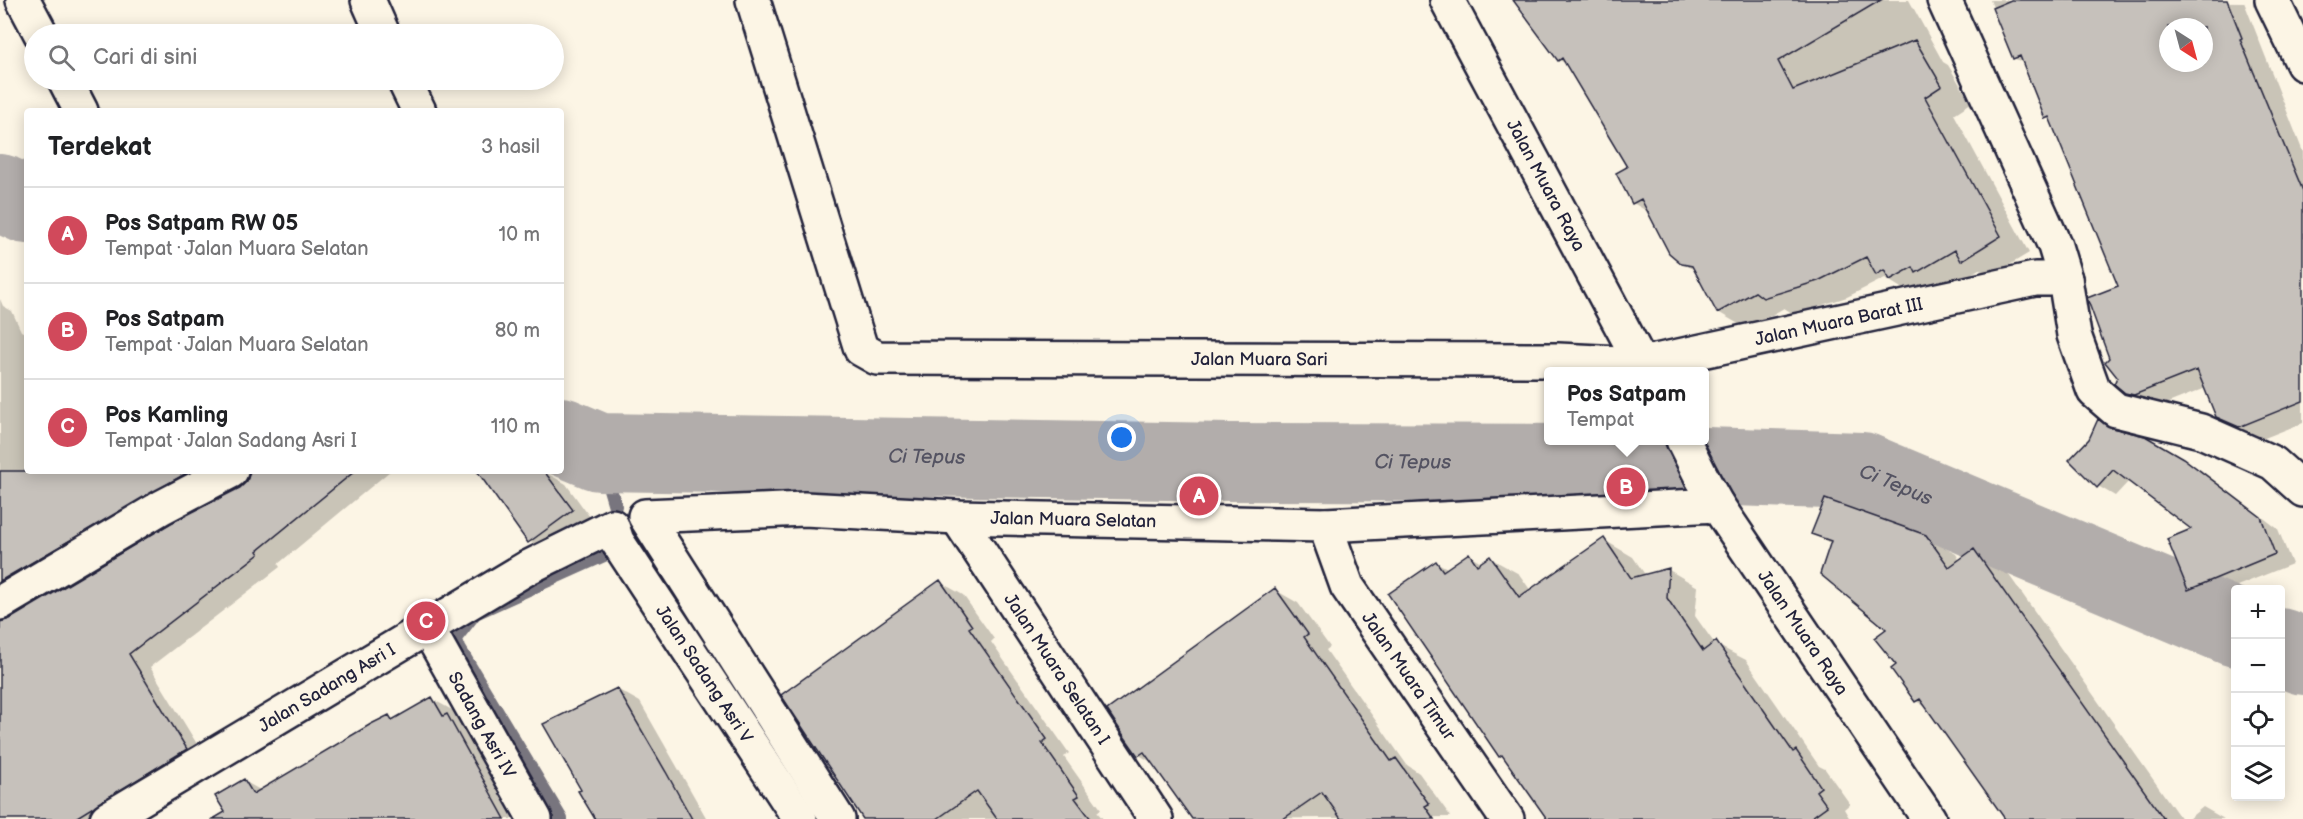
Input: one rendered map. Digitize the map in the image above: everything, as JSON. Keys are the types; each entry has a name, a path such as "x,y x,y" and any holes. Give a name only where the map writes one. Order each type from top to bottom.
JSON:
{"street":[{"path":"23,0 36,24"},
{"path":"368,0 379,24"},
{"name":"Jalan Muara Sari","path":"753,0 861,349 877,358 1558,360 1633,367"},
{"name":"Jalan Muara Raya","path":"1447,0 1643,367"},
{"path":"1944,0 2055,246 2050,279 2074,335 2094,391 2116,410 2201,431 2273,463 2303,490"},
{"path":"2272,0 2303,64"},
{"path":"70,90 79,108"},
{"path":"409,90 417,108"},
{"name":"Jalan Muara Barat III","path":"1649,367 2050,279"},
{"name":"Jalan Muara Raya","path":"1685,445 1709,492 1929,819"},
{"path":"0,603 162,507 225,474"},
{"name":"Jalan Muara Selatan","path":"838,819 645,516 804,509 957,517 1325,525 1709,492"},
{"name":"Jalan Muara Selatan I","path":"957,517 1156,819"},
{"name":"Jalan Muara Timur","path":"1325,525 1347,586 1506,819"},
{"name":"Jalan Sadang Asri I","path":"107,819 527,568 618,540"},
{"name":"Jalan Sadang Asri V","path":"618,540 800,819"},
{"name":"Sadang Asri IV","path":"428,629 535,819"}],"building":[{"path":"1513,0 1881,0 1778,61 1793,90 1915,40 1942,86 1925,97 2001,236 1961,261 1955,250 1916,273 1913,267 1890,280 1884,270 1876,275 1866,257 1818,281 1763,298 1755,292 1717,313 1692,266 1682,264 1669,253 1641,199 1632,204 1616,173 1627,167 1562,58 1558,61"},
{"path":"2011,0 2227,0 2242,38 2240,39 2303,191 2303,401 2239,427 2216,417 2197,370 2134,395 2125,393 2114,384 2117,377 2105,362 2109,358 2087,298 2118,286 2049,117 2045,119 2020,56 2013,59 1992,8"},
{"path":"2098,419 2112,428 2145,436 2183,458 2261,517 2275,554 2188,590 2167,539 2191,529 2113,470 2097,488 2069,460 2089,439"},
{"path":"0,471 24,471 24,474 185,474 0,581"},
{"path":"249,474 351,474 257,551 259,554 129,654 187,749 74,819 0,819 0,622 10,619 171,523 240,488 247,481"},
{"path":"479,474 546,474 573,510 528,543"},
{"path":"1825,499 1926,535 1949,567 1974,549 2164,819 2005,819 1920,699 1915,702 1891,669 1896,665 1874,638 1886,629 1820,574 1831,541 1811,534"},
{"path":"1604,538 1631,578 1669,568 1667,598 1703,651 1716,641 1793,752 1796,750 1821,787 1816,791 1827,806 1809,819 1547,819 1502,755 1499,757 1388,594 1436,561 1443,571 1469,553 1477,565 1490,556 1519,597"},
{"path":"940,580 972,626 969,628 1047,739 1042,743 1079,796 1075,798 1091,819 997,819 977,791 937,819 863,819 781,695"},
{"path":"1275,588 1308,634 1304,637 1391,761 1396,758 1429,804 1425,806 1434,819 1341,819 1322,792 1283,819 1192,819 1144,752 1138,756 1124,736 1107,710"},
{"path":"617,688 692,819 595,819 578,791 581,790 543,724"},
{"path":"432,697 443,716 447,714 505,819 213,819 225,812 215,796 244,779 253,794 371,724 389,715 392,720"}],"waterway":[{"name":"Ci Tepus","path":"0,193 24,204"},
{"name":"Ci Tepus","path":"564,437 599,452 1230,462 1609,463 1862,471 2231,626"},
{"path":"599,452 615,506"},
{"path":"632,533 684,613"},
{"path":"561,819 454,640 475,613 637,540"},
{"name":"Ci Tepus","path":"2285,649 2303,656"}],"place":[{"name":"Pos Satpam","path":"1626,487"},
{"name":"Pos Satpam RW 05","path":"1199,496"},
{"name":"Pos Kamling","path":"426,621"}]}
